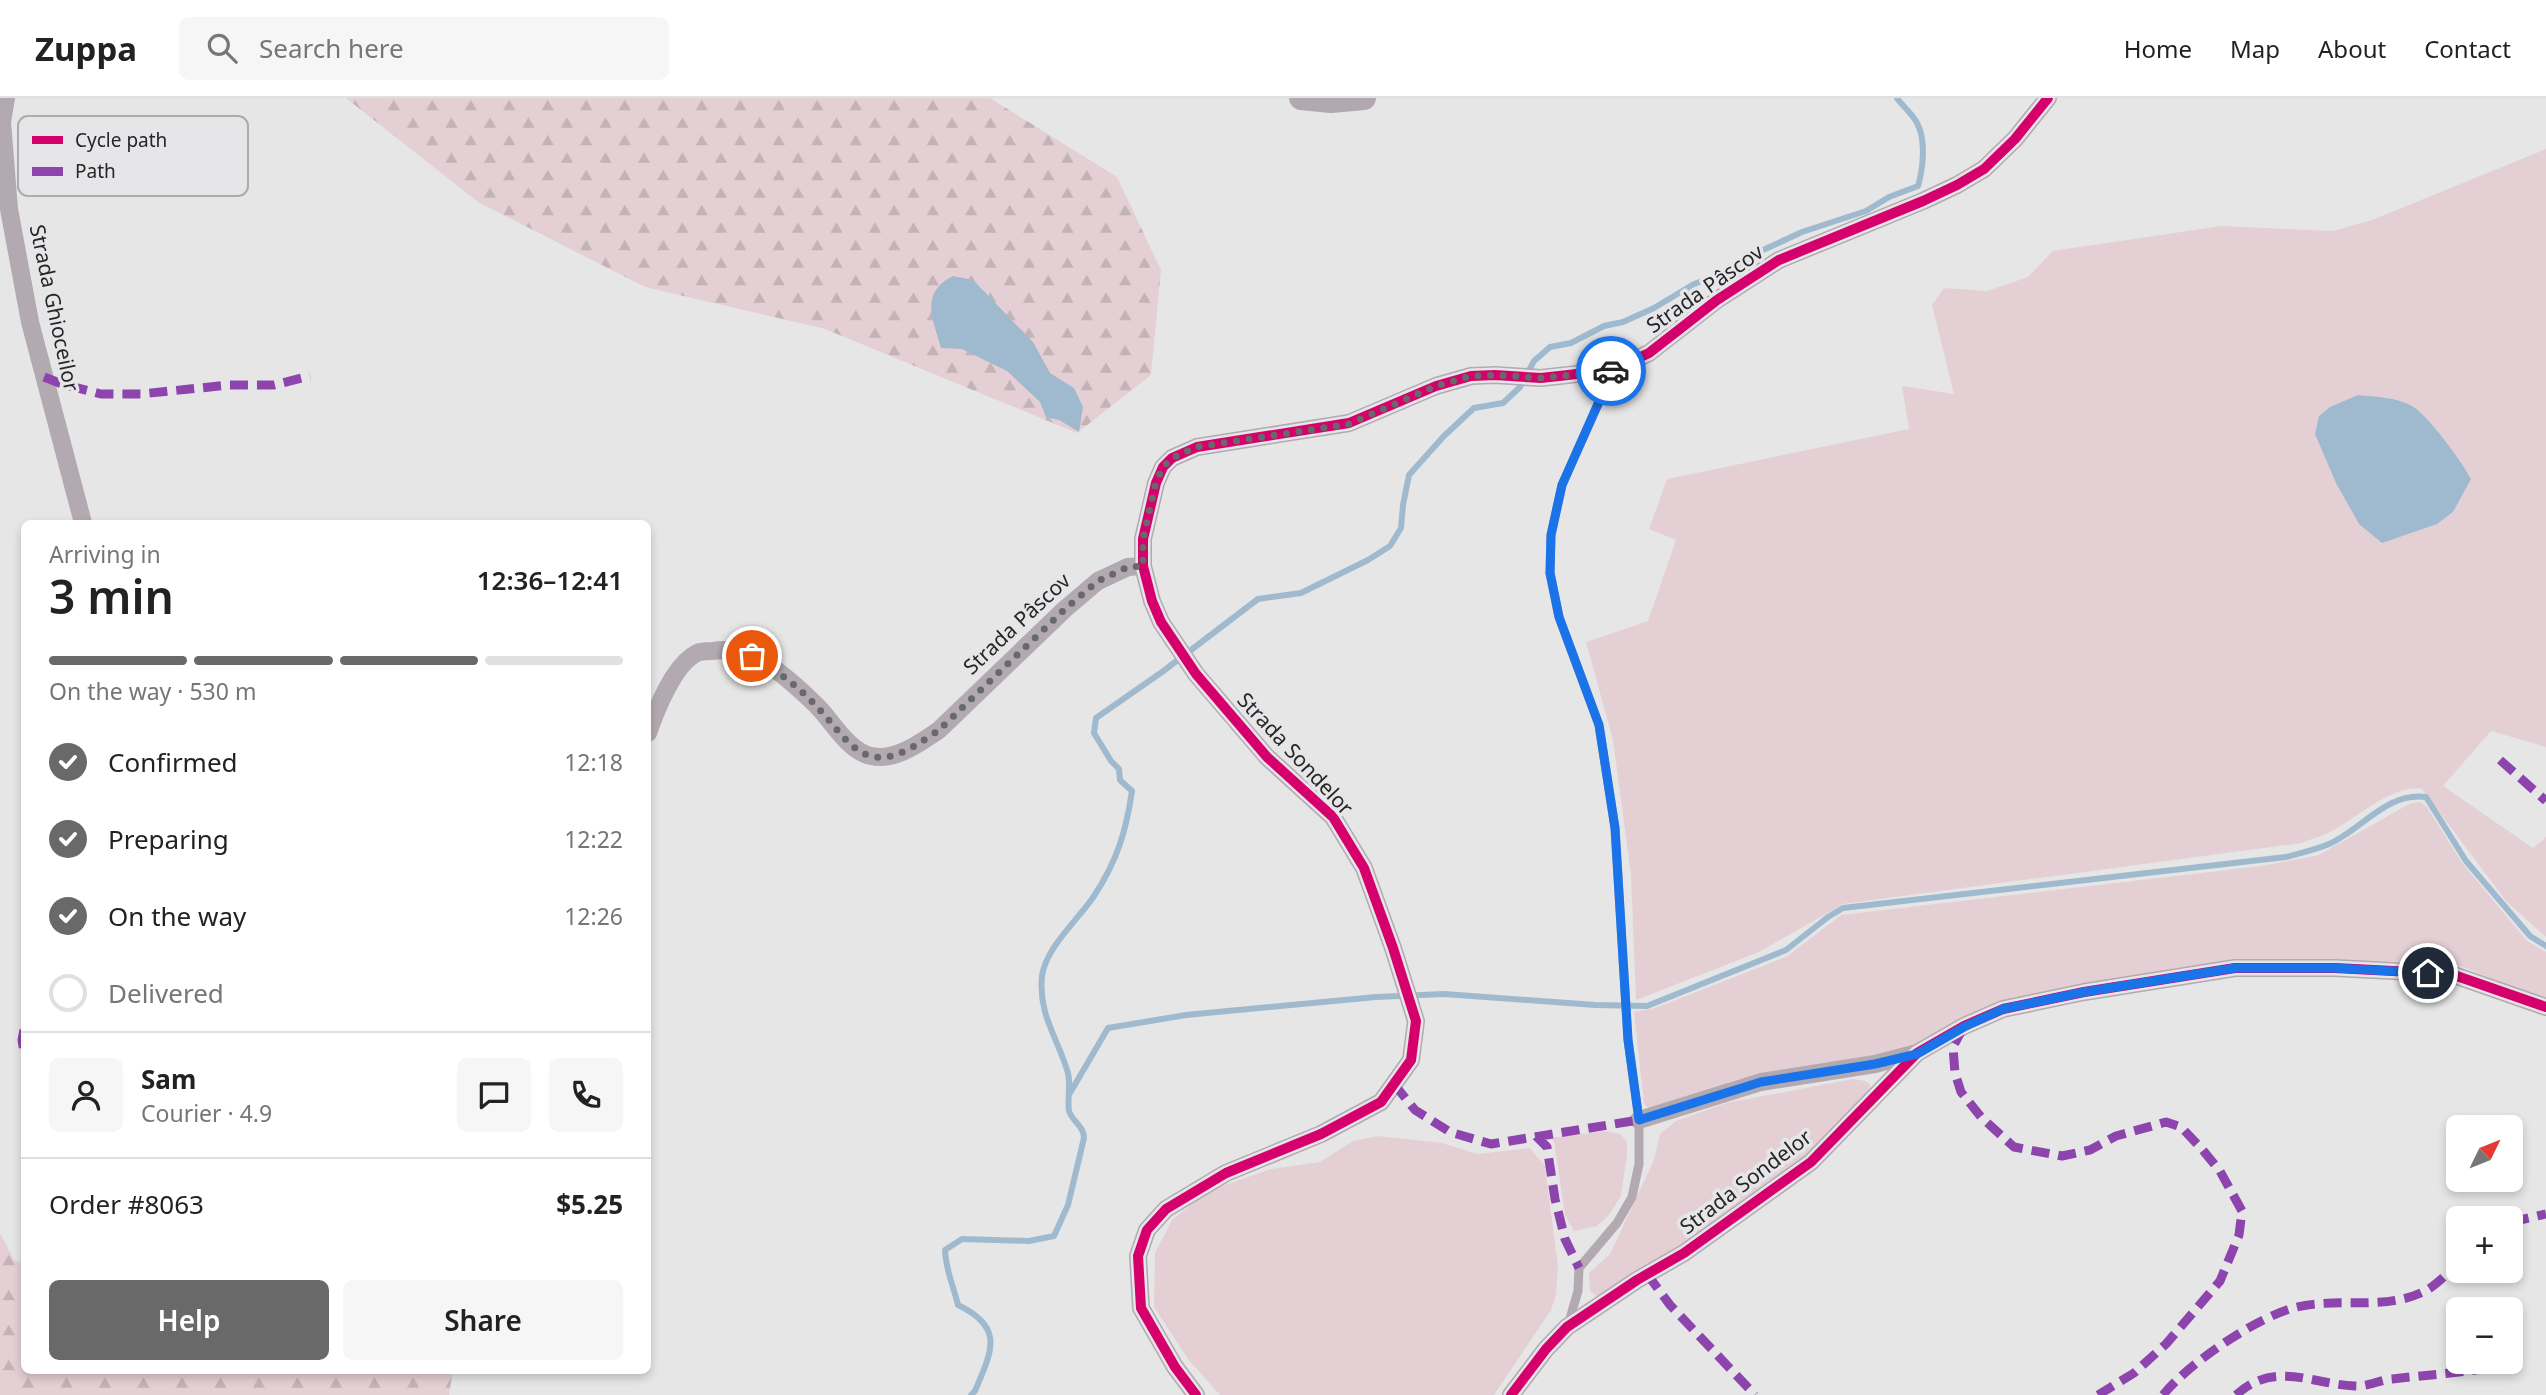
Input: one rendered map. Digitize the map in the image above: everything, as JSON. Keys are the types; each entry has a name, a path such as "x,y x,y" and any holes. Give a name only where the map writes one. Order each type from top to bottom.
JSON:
{"main road":[{"path":"1301,98 1331,101 1364,98"}],"street":[{"name":"Strada Ghioceilor","path":"6,98 2,122 9,209 30,322 82,520"},
{"name":"Strada Pâscov","path":"651,725 676,673 697,653 724,649 752,656 773,668 818,707 852,745 871,756 891,755 916,746 939,730 1065,609 1098,581 1128,567 1143,566 1143,539 1160,475 1163,467 1172,458 1196,447 1349,424 1436,386 1471,376 1541,378 1613,370 1649,353 1717,300 1779,260 1923,201 1983,169 2015,139 2048,98"},
{"name":"Strada Sondelor","path":"1143,566 1152,601 1161,622 1196,674 1267,757 1333,817 1364,868 1416,1021 1411,1060 1381,1102 1321,1134 1226,1173 1166,1209 1147,1230 1138,1256 1141,1308 1175,1367 1196,1395"},
{"name":"Strada Sondelor","path":"1511,1395 1546,1349 1567,1327 1637,1280 1684,1253 1811,1162 1917,1054 1964,1027 2003,1009 2084,992 2235,968 2335,968 2451,974 2546,1007"},
{"path":"1639,1120 1761,1082 1875,1064 1917,1054"}],"lane":[{"path":"1567,1327 1578,1292 1580,1268 1617,1223 1632,1197 1639,1164 1639,1120 1628,1040 1615,828 1599,725 1559,617 1550,573 1551,535 1562,485 1613,370"}],"green space":[{"path":"346,98 990,98 1117,177 1161,270 1151,375 1077,433 825,329 645,287 478,202"},
{"path":"2546,149 2546,747 2491,731 2443,786 2533,848 2546,837 2546,937 2506,901 2422,789 2410,789 2386,797 2339,827 2302,843 1843,904 1759,952 1636,1000 1631,875 1613,740 1586,642 1648,621 1676,540 1649,529 1667,479 1909,429 1902,386 1954,394 1932,305 1944,288 1987,291 2028,277 2053,251 2221,226 2333,231 2372,220"},
{"path":"2421,802 2463,864 2527,941 2546,952 2546,1001 2461,966 2418,961 2243,965 2042,993 1929,1041 1892,1052 1739,1079 1650,1109 1644,1104 1634,1012 1655,1008 1786,957 1841,915 2261,866 2319,855 2411,803"},
{"path":"1853,1079 1870,1084 1869,1097 1809,1156 1680,1247 1598,1297 1590,1291 1589,1273 1610,1254 1654,1160 1660,1134 1676,1121 1726,1103"},
{"path":"1606,1131 1620,1134 1627,1142 1621,1196 1609,1215 1597,1226 1574,1231 1565,1215 1554,1141 1548,1138"},
{"path":"1378,1136 1442,1143 1477,1154 1530,1148 1545,1166 1558,1267 1556,1295 1551,1310 1494,1395 1220,1395 1188,1359 1154,1307 1155,1253 1172,1220 1208,1191 1271,1169 1320,1162 1353,1141"},
{"path":"0,1233 14,1260 21,1262 21,1374 452,1374 449,1395 0,1395"}],"water":[{"path":"953,276 973,280 1033,342 1050,373 1074,388 1083,407 1079,432 1059,420 1046,417 1040,402 1007,371 962,349 941,348 932,317 932,299 942,283"},
{"path":"2358,395 2392,399 2412,406 2435,428 2467,472 2471,479 2453,512 2437,524 2382,543 2359,524 2336,483 2315,434 2319,416 2330,407"}],"waterway":[{"path":"971,1395 986,1364 989,1332 973,1314 958,1305 948,1272 945,1250 962,1239 1029,1241 1054,1236 1068,1205 1084,1138 1082,1130 1069,1111 1068,1073 1046,1015 1042,976 1050,955 1109,871 1130,806 1132,791 1120,780 1119,769 1094,733 1096,718 1258,599 1301,593 1368,560 1390,546 1401,528 1409,475 1474,408 1503,403 1520,387 1534,361 1550,347 1571,343 1604,326 1623,322 1654,308 1694,284 1734,269 1761,251 1802,232 1866,211 1889,197 1918,186 1923,156 1921,132 1914,118 1897,98"},
{"path":"1070,1093 1108,1028 1186,1015 1376,997 1444,994 1647,1006 1786,950 1843,908 2286,857 2329,844 2387,806 2412,797 2426,797 2466,861 2530,936 2546,946"}],"marked path":[{"path":"44,377 101,394 141,394 229,385 274,385 310,376"},
{"path":"2500,760 2546,801"},
{"path":"1963,1028 1953,1047 1955,1073 1961,1092 1981,1117 2014,1147 2062,1156 2090,1150 2116,1136 2166,1122 2181,1127 2201,1148 2220,1171 2242,1211 2239,1235 2220,1281 2166,1344 2134,1373 2098,1395"},
{"path":"1394,1084 1415,1110 1450,1132 1491,1144 1639,1120"},
{"path":"1536,1136 1547,1147 1555,1199 1565,1239 1579,1268"},
{"path":"2523,1219 2546,1214"},
{"path":"1646,1275 1670,1305 1755,1395"},
{"path":"2163,1395 2189,1369 2225,1342 2281,1312 2313,1304 2394,1301 2425,1291 2446,1275"},
{"path":"2236,1395 2250,1384 2279,1376 2359,1386 2446,1373"}],"cycle path":[{"path":"1196,1395 1175,1367 1141,1308 1138,1256 1147,1230 1166,1209 1226,1173 1321,1134 1381,1102 1411,1060 1416,1021 1364,868 1333,817 1267,757 1196,674 1161,622 1152,601 1143,566 1143,539 1156,483 1163,467 1172,458 1197,447 1349,423 1436,386 1471,376 1541,378 1613,370 1649,353 1717,300 1779,260 1923,201 1984,169 2015,139 2048,98"},
{"path":"1511,1395 1546,1349 1567,1327 1637,1280 1684,1253 1811,1162 1917,1053 1964,1026 2003,1009 2084,992 2235,968 2335,968 2451,974 2546,1007"}],"way so far":[{"path":"752,656 773,668 818,707 852,745 871,756 891,755 916,746 939,730 1065,609 1098,581 1128,567 1143,566 1143,539 1156,482 1163,467 1172,458 1196,447 1349,424 1436,386 1471,376 1541,378 1611,371"}],"route":[{"path":"1611,371 1613,370 1562,485 1551,535 1550,573 1559,617 1599,725 1615,828 1628,1040 1639,1120 1761,1082 1875,1064 1917,1054 1964,1027 2003,1009 2084,992 2235,968 2335,968 2428,973"}]}
